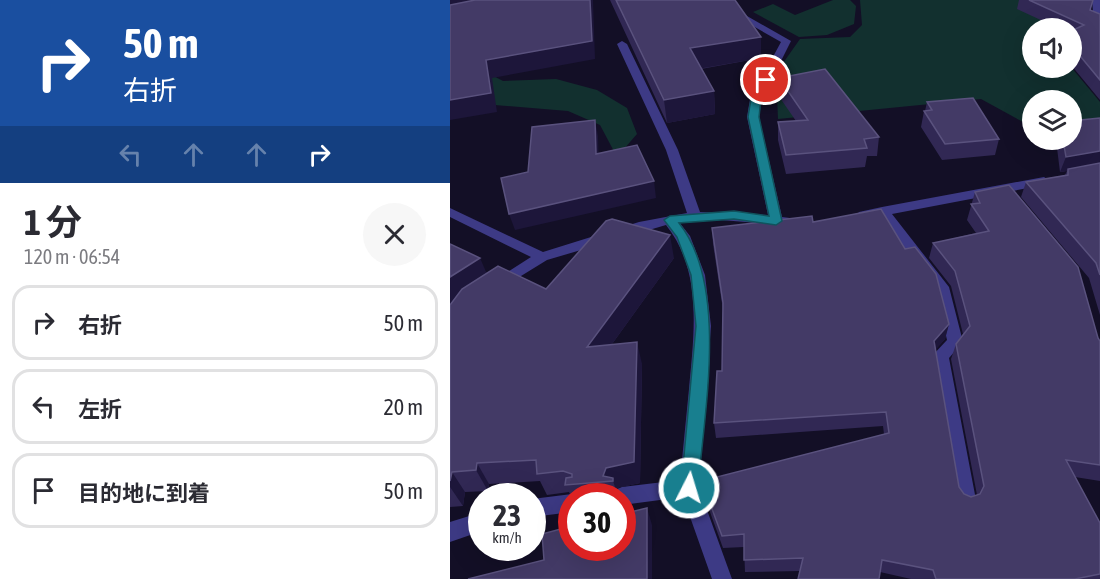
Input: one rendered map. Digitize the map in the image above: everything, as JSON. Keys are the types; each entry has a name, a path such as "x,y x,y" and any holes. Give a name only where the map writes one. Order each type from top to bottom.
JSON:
{"street":[{"path":"1097,0 1098,12 1093,23 1100,26"},
{"path":"720,8 727,7 786,41 756,99 753,117 776,221"},
{"path":"622,44 672,150 695,216"},
{"path":"851,217 1008,193 1057,179"},
{"path":"882,211 942,287 955,342 940,356 966,500"},
{"path":"450,212 542,257"},
{"path":"485,294 542,257 670,220 695,216 734,215 809,223"},
{"path":"670,220 682,236 698,275 703,326 689,488 722,579"},
{"path":"636,494 689,488"},
{"path":"450,532 468,526"}],"green space":[{"path":"833,0 850,0 856,6 854,24 827,35 799,37 753,12 773,4 795,15"},
{"path":"860,0 1042,0 1047,18 1022,18 1022,78 1080,78 1100,102 1100,131 1082,131 1082,90 1022,90 1022,122 981,99 778,119 776,73 800,39 850,37 862,25"},
{"path":"484,71 503,81 556,79 597,90 627,108 637,134 617,157 600,125 568,111 482,104"}],"building":[{"path":"475,0 590,0 592,41 486,60 491,93 450,100 450,5"},
{"path":"616,0 735,0 761,37 690,48 714,91 664,100"},
{"path":"1029,0 1093,0 1090,10 1100,14 1100,80 1082,58 1082,26 1084,25 1082,18 1069,18"},
{"path":"825,69 879,137 864,139 867,148 786,155 778,122 808,120 779,78"},
{"path":"973,98 999,139 945,144 924,111 932,110 927,102"},
{"path":"1100,118 1100,151 1066,157 1065,150 1082,150 1082,120"},
{"path":"595,120 596,154 637,145 654,181 509,214 501,178 528,172 532,127"},
{"path":"1100,163 1100,275 1096,263 1026,182 1068,175 1068,169"},
{"path":"1009,185 1078,267 1100,341 1100,465 1066,460 1100,523 1100,574 1075,579 936,579 933,570 882,560 879,579 798,579 803,558 744,560 744,534 722,536 708,498 709,479 889,433 886,412 714,423 717,371 722,371 723,303 712,228 812,216 813,222 881,209 905,249 915,247 936,274 949,324 934,341 959,487 964,494 971,497 980,494 984,486 956,344 970,326 955,271 933,243 989,231 971,204 980,203 975,192"},
{"path":"612,219 670,235 587,347 637,342 634,462 606,468 603,476 613,478 613,481 565,483 566,478 572,477 572,474 563,471 537,474 536,460 477,463 476,470 452,472 450,481 450,305 462,289 498,266 546,289 606,221"},
{"path":"450,244 480,258 450,277"},
{"path":"647,508 647,579 468,579 546,561 546,533 558,530 558,561 636,561 636,511"}],"route":[{"path":"689,488 703,326 698,275 682,236 670,220 695,216 734,215 776,221 753,117 756,99 766,80"}]}
